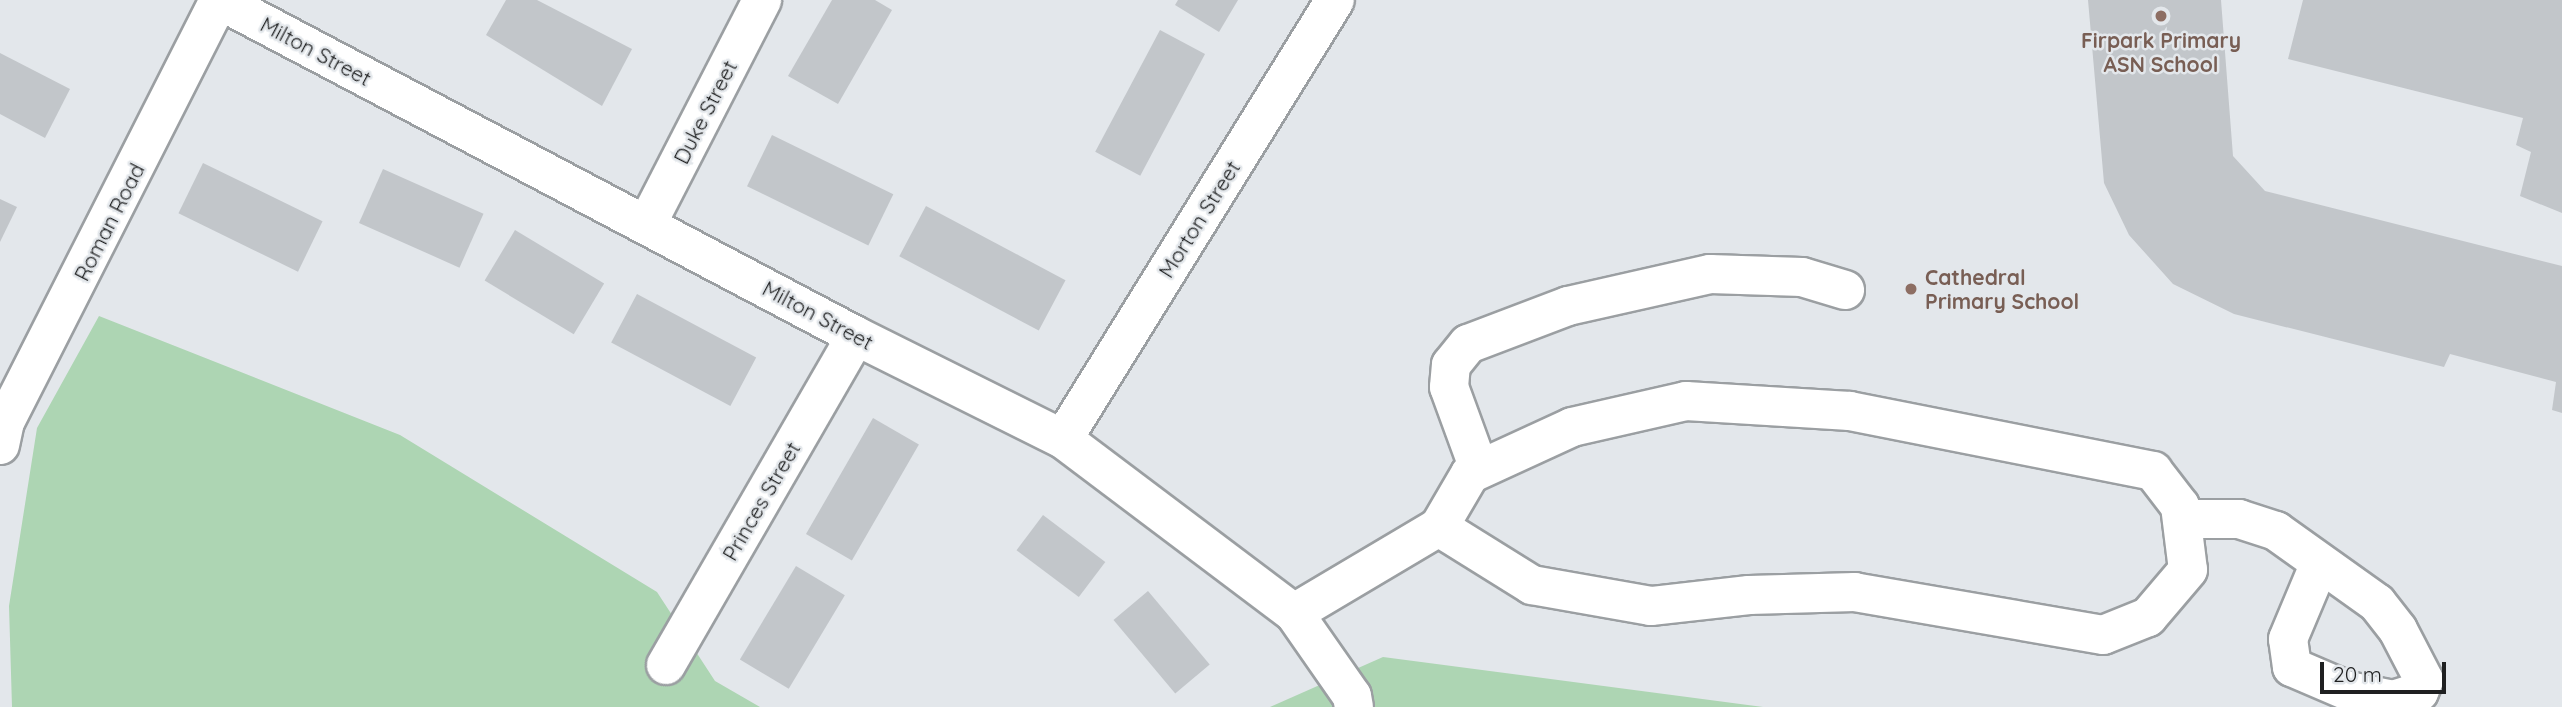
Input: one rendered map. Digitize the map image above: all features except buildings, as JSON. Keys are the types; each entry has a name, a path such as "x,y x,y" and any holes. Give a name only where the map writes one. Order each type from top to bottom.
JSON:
{"street":[{"name":"Milton Street","path":"219,0 856,336 1063,439 1294,613 1352,696 1354,707"},
{"name":"Roman Road","path":"2,429 219,0"},
{"name":"Duke Street","path":"647,224 762,0"},
{"name":"Morton Street","path":"1063,439 1335,0"},
{"path":"1479,469 1448,387 1451,365 1468,344 1568,306 1710,274 1802,277 1845,290"},
{"name":"Princes Street","path":"666,665 856,336"},
{"path":"1294,613 1439,527 1470,474 1479,469 1572,427 1686,401 1850,411 2153,471 2180,506 2188,570 2148,617 2103,635 1855,593 1749,595 1651,606 1532,585 1439,527"},
{"path":"2182,519 2239,519 2276,531 2320,563"}],"green space":[{"path":"99,316 400,435 657,592 715,681 760,707 12,707 9,606 37,428"},
{"path":"1383,657 1763,707 1270,707"}],"place":[{"name":"Firpark Primary ASN School","path":"2161,16"},
{"name":"Cathedral Primary School","path":"1911,289"}]}
